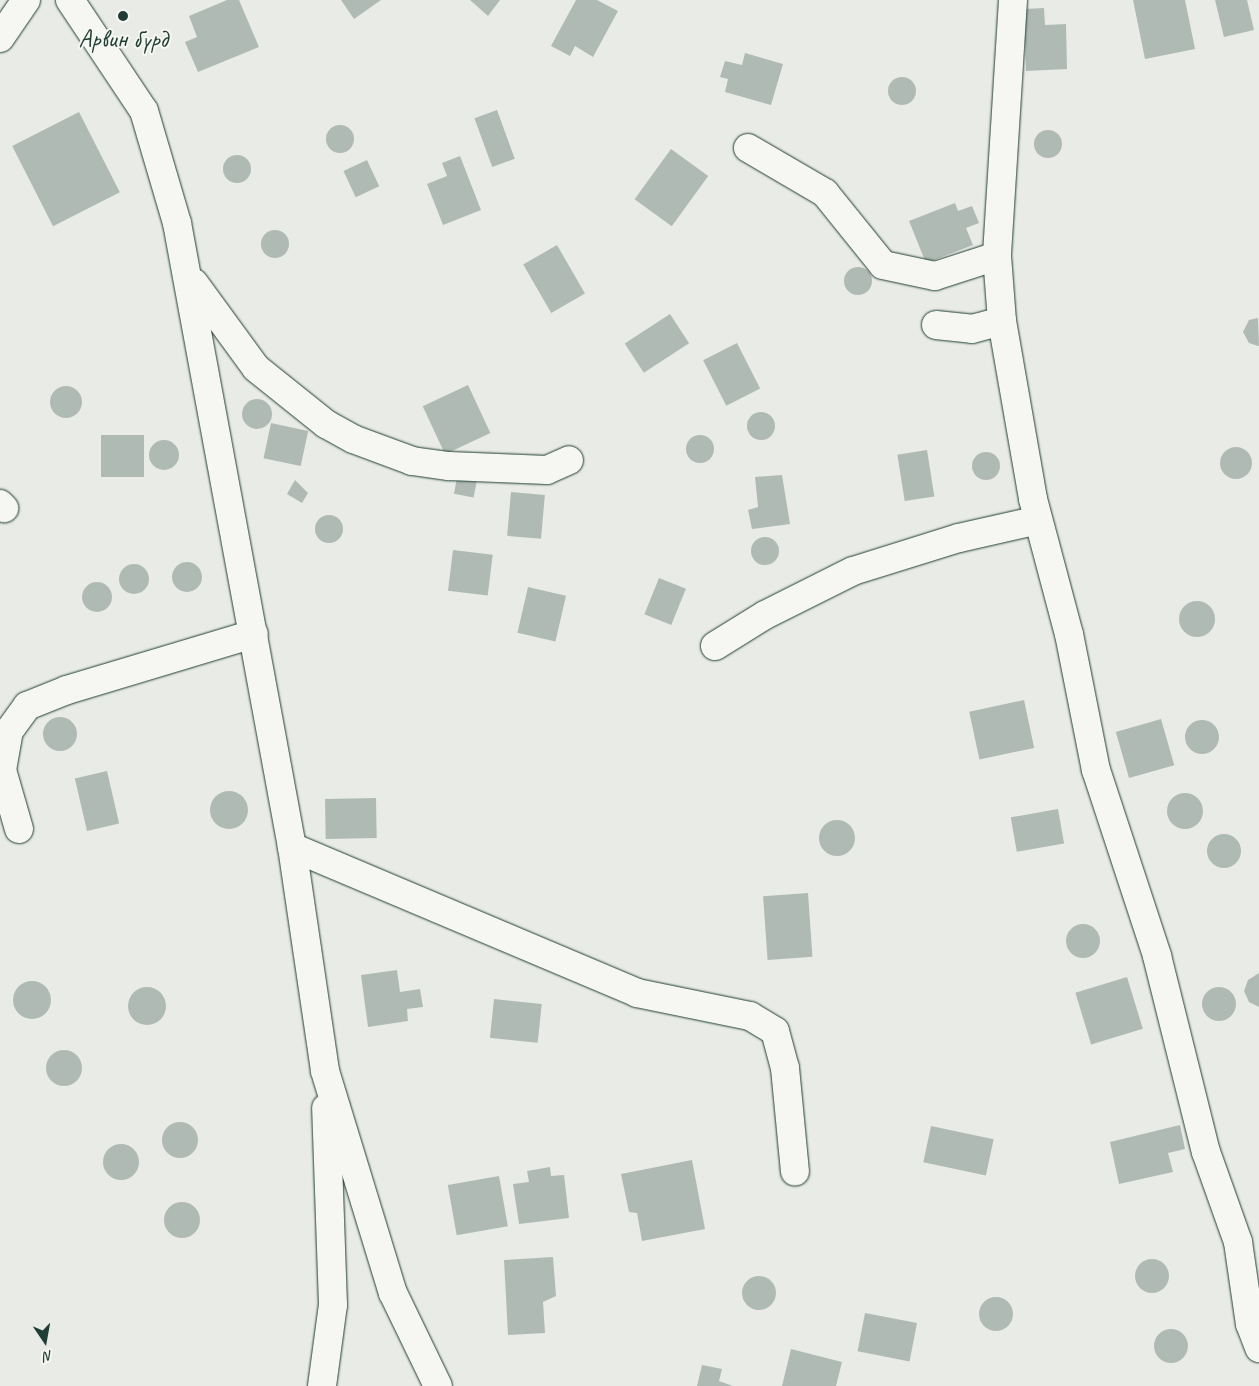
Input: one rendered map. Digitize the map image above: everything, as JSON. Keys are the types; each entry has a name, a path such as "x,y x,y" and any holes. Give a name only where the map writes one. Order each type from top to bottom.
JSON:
{"street":[{"path":"0,38 26,0"},
{"path":"70,0 144,112 190,278 292,848 325,1071 333,1306 322,1386"},
{"path":"1013,0 997,256 1002,321 1038,520 1069,634 1096,770 1157,956 1206,1152 1238,1242 1250,1324 1259,1348"},
{"path":"748,148 825,193 883,265 935,276 997,256"},
{"path":"190,278 256,368 326,424 353,438 412,461 449,466 547,470 570,460"},
{"path":"936,325 972,329 1002,321"},
{"path":"715,646 765,615 854,571 959,538 1038,520"},
{"path":"19,829 2,770 9,731 27,706 67,690 254,634"},
{"path":"292,848 637,993 750,1016 776,1031 789,1096 795,1172"},
{"path":"325,1071 393,1293 438,1386"}],"building":[{"path":"227,0 239,0 259,47 198,72 185,42 197,37 189,16"},
{"path":"341,0 381,0 354,19"},
{"path":"470,0 500,0 488,16"},
{"path":"576,0 597,0 618,11 593,57 575,46 570,56 551,46"},
{"path":"1133,0 1185,0 1195,49 1145,59"},
{"path":"1215,0 1247,0 1254,30 1224,37"},
{"path":"1044,8 1045,25 1066,24 1067,69 1026,71 1024,9"},
{"path":"745,53 783,64 771,105 725,92 728,79 720,77 725,61 742,65"},
{"path":"902,77 912,81 916,91 912,101 902,105 892,101 888,91 892,81"},
{"path":"497,110 515,159 492,167 474,118"},
{"path":"79,112 120,192 53,226 12,146"},
{"path":"340,125 350,129 354,139 350,149 340,153 330,149 326,139 330,129"},
{"path":"1048,130 1058,134 1062,144 1058,154 1048,158 1038,154 1034,144 1038,134"},
{"path":"671,149 708,176 672,226 635,199"},
{"path":"237,155 247,159 251,169 247,179 237,183 227,179 223,169 227,159"},
{"path":"460,156 481,210 443,225 427,184 447,176 442,163"},
{"path":"367,160 379,186 356,197 343,171"},
{"path":"955,203 958,211 972,206 979,223 966,228 973,245 926,263 909,221"},
{"path":"275,230 285,234 289,244 285,254 275,258 265,254 261,244 265,234"},
{"path":"557,245 585,293 551,313 523,264"},
{"path":"858,267 868,271 872,281 868,291 858,295 848,291 844,281 848,271"},
{"path":"670,314 689,343 644,373 625,343"},
{"path":"1258,318 1259,346 1249,343 1243,332 1249,320"},
{"path":"737,343 760,388 726,406 703,360"},
{"path":"468,385 490,433 445,454 423,406"},
{"path":"66,386 72,387 77,391 81,396 81,408 77,413 72,417 66,418 60,417 55,413 51,408 50,402 51,396 55,391 60,387"},
{"path":"257,399 268,403 272,414 268,425 257,429 246,425 242,414 246,403"},
{"path":"761,412 771,416 775,426 771,436 761,440 751,436 747,426 751,416"},
{"path":"271,423 308,431 301,466 264,458"},
{"path":"101,435 144,435 144,477 101,477"},
{"path":"700,435 710,439 714,449 710,459 700,463 690,459 686,449 690,439"},
{"path":"164,440 175,444 179,455 175,466 164,470 153,466 149,455 153,444"},
{"path":"1236,447 1248,451 1252,463 1248,475 1236,479 1224,475 1220,463 1224,451"},
{"path":"927,450 934,496 905,501 897,455"},
{"path":"986,452 996,456 1000,466 996,476 986,480 976,476 972,466 976,456"},
{"path":"782,475 790,524 752,529 748,510 758,507 755,477"},
{"path":"457,478 477,482 474,498 454,494"},
{"path":"295,480 308,493 302,503 287,494"},
{"path":"511,492 545,495 541,539 507,536"},
{"path":"329,515 339,519 343,529 339,539 329,543 319,539 315,529 319,519"},
{"path":"765,537 775,541 779,551 775,561 765,565 755,561 751,551 755,541"},
{"path":"453,550 493,555 488,596 448,591"},
{"path":"187,562 198,566 202,577 198,588 187,592 176,588 172,577 176,566"},
{"path":"134,564 145,568 149,579 145,590 134,594 123,590 119,579 123,568"},
{"path":"659,578 686,589 671,625 644,614"},
{"path":"97,582 108,586 112,597 108,608 97,612 86,608 82,597 86,586"},
{"path":"528,587 566,596 555,642 517,633"},
{"path":"1197,601 1209,607 1215,619 1209,631 1197,637 1185,631 1179,619 1185,607"},
{"path":"1024,700 1034,748 979,760 969,712"},
{"path":"60,717 67,718 72,722 76,727 76,741 72,746 67,750 60,751 53,750 48,746 44,741 43,734 44,727 48,722 53,718"},
{"path":"1161,719 1174,765 1129,778 1116,732"},
{"path":"1202,720 1209,721 1214,725 1218,730 1218,744 1214,749 1209,753 1202,754 1195,753 1190,749 1186,744 1185,737 1186,730 1190,725 1195,721"},
{"path":"107,771 119,824 87,831 75,778"},
{"path":"229,791 242,797 248,810 242,823 229,829 216,823 210,810 216,797"},
{"path":"1185,793 1197,799 1203,811 1197,823 1185,829 1173,823 1167,811 1173,799"},
{"path":"376,798 377,838 326,839 325,799"},
{"path":"1058,809 1064,843 1017,852 1011,817"},
{"path":"837,820 849,826 855,838 849,850 837,856 825,850 819,838 825,826"},
{"path":"1224,834 1231,835 1236,839 1240,844 1240,858 1236,863 1231,867 1224,868 1217,867 1212,863 1208,858 1207,851 1208,844 1212,839 1217,835"},
{"path":"808,893 812,957 768,960 763,896"},
{"path":"1083,924 1090,925 1095,929 1099,934 1099,948 1095,953 1090,957 1083,958 1076,957 1071,953 1067,948 1066,941 1067,934 1071,929 1076,925"},
{"path":"397,970 400,992 420,989 423,1007 407,1009 408,1021 368,1027 361,975"},
{"path":"1259,973 1259,1007 1249,1002 1244,991 1248,980"},
{"path":"1127,977 1143,1029 1091,1044 1075,993"},
{"path":"32,981 45,987 51,1000 45,1013 32,1019 19,1013 13,1000 19,987"},
{"path":"147,987 154,988 160,993 165,999 165,1013 160,1019 154,1024 147,1025 140,1024 134,1019 129,1013 128,1006 129,999 134,993 140,988"},
{"path":"1219,987 1226,988 1231,992 1235,997 1235,1011 1231,1016 1226,1020 1219,1021 1212,1020 1207,1016 1203,1011 1202,1004 1203,997 1207,992 1212,988"},
{"path":"494,999 542,1004 538,1043 490,1038"},
{"path":"64,1050 71,1051 77,1055 81,1061 81,1075 77,1081 71,1085 64,1086 57,1085 51,1081 47,1075 46,1068 47,1061 51,1055 57,1051"},
{"path":"180,1122 187,1123 193,1127 197,1133 197,1147 193,1153 187,1157 180,1158 173,1157 167,1153 163,1147 162,1140 163,1133 167,1127 173,1123"},
{"path":"1180,1125 1185,1149 1168,1153 1173,1172 1119,1184 1110,1142"},
{"path":"931,1126 994,1139 986,1175 923,1162"},
{"path":"121,1144 128,1145 134,1149 138,1155 138,1169 134,1175 128,1179 121,1180 114,1179 108,1175 104,1169 103,1162 104,1155 108,1149 114,1145"},
{"path":"692,1160 705,1229 642,1241 637,1213 629,1212 621,1174"},
{"path":"550,1167 551,1176 564,1175 569,1218 519,1224 513,1184 529,1182 527,1171"},
{"path":"499,1176 508,1226 457,1235 448,1185"},
{"path":"182,1202 189,1203 195,1207 199,1213 199,1227 195,1233 189,1237 182,1238 175,1237 169,1233 165,1227 164,1220 165,1213 169,1207 175,1203"},
{"path":"553,1257 556,1296 543,1302 545,1333 508,1335 504,1260"},
{"path":"1152,1259 1159,1260 1164,1264 1168,1269 1168,1283 1164,1288 1159,1292 1152,1293 1145,1292 1140,1288 1136,1283 1135,1276 1136,1269 1140,1264 1145,1260"},
{"path":"759,1276 766,1277 771,1281 775,1286 775,1300 771,1305 766,1309 759,1310 752,1309 747,1305 743,1300 742,1293 743,1286 747,1281 752,1277"},
{"path":"996,1297 1003,1298 1008,1302 1012,1307 1012,1321 1008,1326 1003,1330 996,1331 989,1330 984,1326 980,1321 979,1314 980,1307 984,1302 989,1298"},
{"path":"865,1313 917,1323 910,1361 858,1351"},
{"path":"1171,1329 1178,1330 1183,1334 1187,1339 1187,1353 1183,1358 1178,1362 1171,1363 1164,1362 1159,1358 1155,1353 1154,1346 1155,1339 1159,1334 1164,1330"},
{"path":"791,1349 842,1362 836,1386 782,1386"},
{"path":"702,1365 722,1369 719,1381 733,1386 697,1386"}],"place":[{"name":"Арвин бүрд","path":"123,16"}]}
